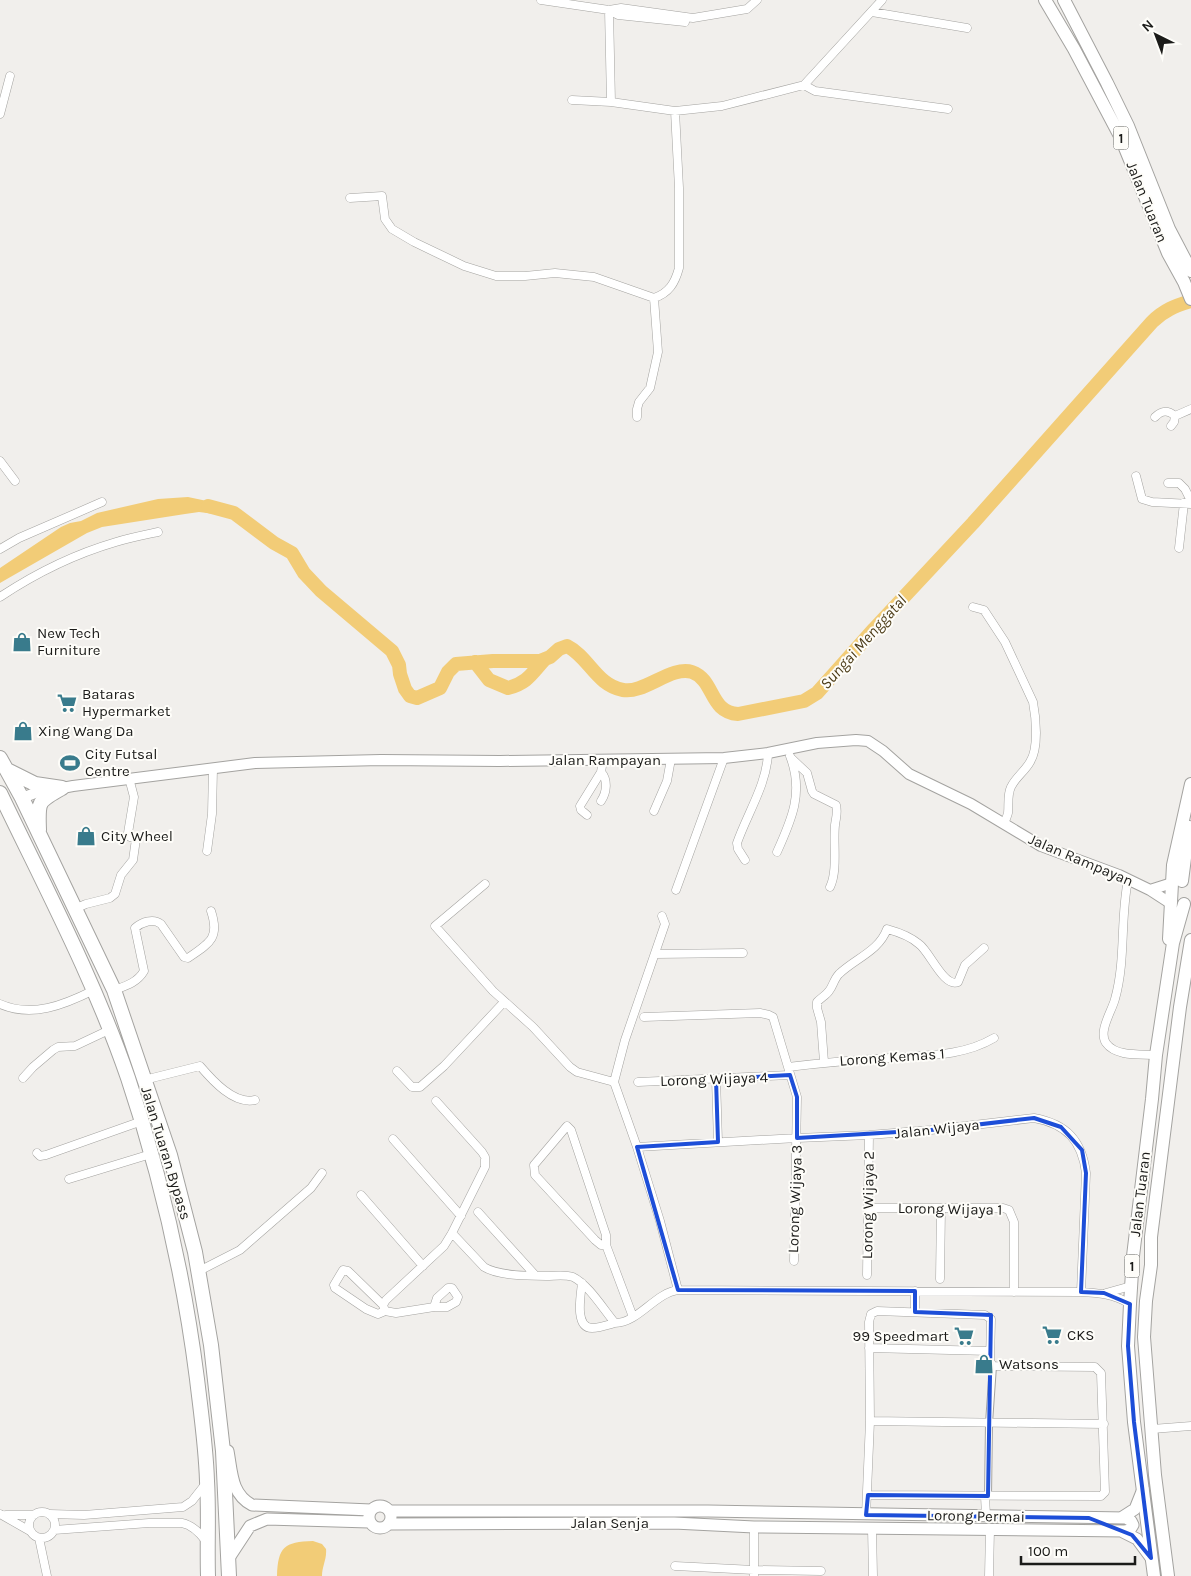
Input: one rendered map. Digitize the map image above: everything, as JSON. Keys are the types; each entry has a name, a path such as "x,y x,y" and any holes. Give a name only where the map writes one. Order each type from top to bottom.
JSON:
{"highway":[{"path":"3,764 35,784 62,788"},
{"name":"Jalan Tuaran Bypass","path":"3,764 22,798 114,990 170,1155 195,1252 211,1345 223,1451 229,1576"},
{"path":"39,834 38,811 40,802 62,788"},
{"name":"Jalan Tuaran Bypass","path":"1,795 6,817 70,937 94,990 142,1121 151,1154 172,1239 188,1316 208,1481 208,1576"},
{"path":"22,798 20,818 92,971 95,981 94,990"}],"main road":[{"name":"Jalan Tuaran","path":"1045,0 1074,49 1121,138 1168,253 1188,277"},
{"name":"Jalan Tuaran","path":"1064,0 1120,108 1188,277 1191,299"},
{"path":"1171,956 1169,942 1170,903 1182,879 1173,865 1191,784"},
{"name":"1","path":"1187,907 1179,892 1191,805"},
{"name":"Jalan Tuaran","path":"1154,1576 1134,1422 1128,1346 1130,1304 1133,1256 1156,1055 1173,942 1187,907"},
{"name":"Jalan Tuaran","path":"1168,1576 1157,1488 1144,1337 1151,1237 1180,1006 1191,940"},
{"name":"Jalan Senja","path":"220,1421 227,1441 234,1486 245,1501 252,1505 370,1516"},
{"path":"1157,1488 1152,1500 1162,1576"},
{"path":"1121,1518 1135,1509 1143,1490"},
{"name":"Jalan Senja","path":"830,1514 389,1510 382,1506 376,1506 370,1516 372,1526 378,1529 384,1528 389,1524 674,1523 830,1528"},
{"path":"389,1510 391,1517 389,1524"},
{"name":"Lorong Permai","path":"830,1514 1121,1518"},
{"name":"Jalan Senja","path":"229,1558 250,1526 267,1519 370,1516"},
{"path":"1121,1518 1131,1520 1133,1525 1130,1530 1121,1531"},
{"name":"Lorong Permai","path":"830,1528 1121,1531"},
{"path":"1121,1531 1137,1539 1151,1558"}],"street":[{"path":"541,0 594,4 618,15 691,23 751,12 763,0"},
{"path":"609,10 622,8 693,18 747,9 757,0"},
{"path":"572,100 611,102 675,111 722,106 804,85 882,0"},
{"path":"609,10 611,102"},
{"path":"872,12 967,28"},
{"path":"0,114 10,76"},
{"path":"804,85 815,91 948,109"},
{"path":"654,298 670,288 676,280 679,268 679,188 675,111"},
{"path":"350,198 382,196 385,219 392,229 414,242 464,266 496,276 556,273 594,277 654,298"},
{"path":"637,417 636,409 639,402 650,388 658,352 654,298"},
{"path":"1175,416 1191,409"},
{"path":"1155,417 1159,413 1166,411 1175,416"},
{"path":"1171,426 1175,416"},
{"path":"0,461 15,481"},
{"path":"1136,476 1142,500 1189,503"},
{"path":"1168,483 1179,484 1184,489 1189,503 1180,548"},
{"path":"0,548 102,502"},
{"path":"0,597 38,574 74,557 116,542 158,532"},
{"path":"973,608 984,610 1005,642 1033,702 1035,721 1034,755 1029,764 1011,785 1008,814 1004,824"},
{"name":"Jalan Rampayan","path":"22,798 35,793 62,788 255,763 294,761 671,760 724,758 768,753 789,754 832,741 868,741 909,774 970,804 1041,846 1128,880 1150,890 1170,903"},
{"path":"745,860 738,849 737,843 763,779 768,753"},
{"path":"778,852 797,800 796,779 789,754"},
{"path":"789,754 808,773 814,794 836,806 838,812 835,824 836,847 830,888"},
{"path":"676,890 724,758"},
{"path":"587,815 581,810 580,806 601,772 603,760"},
{"path":"654,810 667,782 671,760"},
{"path":"206,851 212,814 213,769"},
{"path":"601,772 604,776 606,791 601,801"},
{"path":"74,909 110,898 115,894 121,875 133,860 136,839 130,837 128,833 134,797 130,778"},
{"name":"Jalan Rampayan","path":"1150,890 1182,879"},
{"path":"1128,880 1124,897 1122,962 1115,999 1103,1034 1104,1041 1114,1050 1156,1055"},
{"path":"485,884 435,926 504,1002 533,1027 570,1067 577,1072 614,1082"},
{"path":"114,990 135,981 141,977 144,971 135,928 154,920 158,921 162,924 178,950 184,957 188,958 213,938 216,926 211,911"},
{"path":"662,916 664,924 625,1040 614,1082 660,1222 678,1290"},
{"path":"824,1062 822,1022 816,1008 817,1002 829,991 837,976 876,947 888,929 918,943 927,952 941,973 950,982 955,983 958,982 965,965 984,948"},
{"path":"655,954 743,953"},
{"path":"0,1004 13,1009 38,1010 62,1004 94,990"},
{"path":"397,1071 412,1087 420,1088 444,1066 504,1002"},
{"name":"Lorong Wijaya 3","path":"644,1017 760,1013 769,1014 773,1018 790,1076 795,1085 797,1097 794,1261"},
{"path":"23,1078 32,1067 52,1050 58,1047 75,1046 109,1030"},
{"name":"Lorong Kemas 1","path":"788,1067 824,1062 956,1052 984,1044 994,1038"},
{"path":"144,1080 200,1066 212,1080 238,1099 255,1100"},
{"name":"Lorong Wijaya 4","path":"638,1082 790,1076"},
{"path":"716,1078 718,1142"},
{"path":"434,1307 396,1313 384,1308 348,1271 343,1270 334,1285 338,1290 366,1309 378,1314 384,1308 386,1300 444,1246 452,1233 485,1167 484,1157 436,1101"},
{"name":"Jalan Wijaya","path":"637,1148 869,1135 1034,1118 1046,1120 1061,1127 1072,1136 1084,1156 1082,1292"},
{"path":"37,1153 40,1156 46,1156 142,1121"},
{"path":"606,1245 601,1245 595,1240 535,1175 534,1165 567,1126 571,1130 606,1235 606,1245 633,1317"},
{"name":"Lorong Wijaya 2","path":"867,1275 869,1135"},
{"path":"393,1139 461,1216"},
{"path":"70,1179 151,1154"},
{"path":"197,1272 240,1250 311,1188 322,1173"},
{"path":"360,1195 423,1266"},
{"name":"Lorong Wijaya 1","path":"868,1208 1003,1208 1009,1210 1014,1222 1014,1292"},
{"path":"940,1279 941,1208"},
{"path":"478,1212 536,1275"},
{"path":"452,1233 484,1267 491,1271 572,1277 582,1283 615,1323"},
{"path":"582,1283 581,1319 583,1324 591,1328 621,1323 633,1317 666,1293 678,1290 1082,1292 1104,1293 1130,1304"},
{"path":"1104,1293 1132,1286"},
{"path":"915,1291 915,1312"},
{"path":"866,1515 870,1421 869,1322 872,1314 876,1311 989,1316 991,1319 990,1361 993,1366 986,1516"},
{"path":"869,1348 990,1351"},
{"path":"868,1495 1101,1496 1105,1492 1101,1373 1095,1367 993,1366"},
{"path":"870,1421 1104,1424"},
{"path":"1152,1429 1191,1426"},
{"path":"2,1514 34,1515 39,1512 84,1515 183,1506 192,1501 208,1481"},
{"path":"2,1514 39,1538 45,1538 54,1530 149,1523 182,1523 187,1524 200,1533 207,1543"},
{"path":"50,1514 54,1519 54,1530"},
{"path":"30,1531 29,1525 34,1515"},
{"path":"754,1526 754,1573"},
{"path":"872,1528 872,1576"},
{"path":"989,1576 990,1529"},
{"path":"39,1538 47,1576"},
{"path":"675,1566 754,1573 821,1570"}],"highlighted area":[{"path":"790,1075 797,1097 797,1138 931,1130 1034,1118 1061,1127 1082,1150 1086,1173 1081,1292 1104,1293 1130,1304 1128,1346 1134,1422 1151,1558 1132,1535 1089,1518 866,1515 868,1495 988,1496 991,1315 915,1312 915,1291 678,1290 637,1147 718,1142 716,1079"}],"shaded area":[{"path":"188,497 226,505 223,515 199,512 102,527 87,533 0,583 0,568 61,527 81,521 97,513 158,499"},
{"path":"313,1541 322,1544 326,1549 322,1576 277,1576 279,1558 284,1548 295,1543"}],"waterway":[{"name":"Sungai Menggatal","path":"208,506 234,513 274,543 292,553 304,573 321,591 392,651 399,665 405,689 410,696 417,698 440,688 448,672 456,664 493,661 540,661 567,646 575,651 606,683 623,690 640,688 676,672 684,671 692,672 699,676 705,682 717,702 729,712 738,714 804,701 817,693 973,523 1152,322 1170,309 1191,301"},
{"path":"475,662 489,680 508,688 525,680 545,659"}],"place":[{"name":"New Tech Furniture","path":"22,642"},
{"name":"Bataras Hypermarket","path":"67,703"},
{"name":"Xing Wang Da","path":"23,731"},
{"name":"City Futsal Centre","path":"70,763"},
{"name":"City Wheel","path":"86,836"},
{"name":"CKS","path":"1052,1335"},
{"name":"99 Speedmart","path":"964,1336"},
{"name":"Watsons","path":"984,1364"}]}
